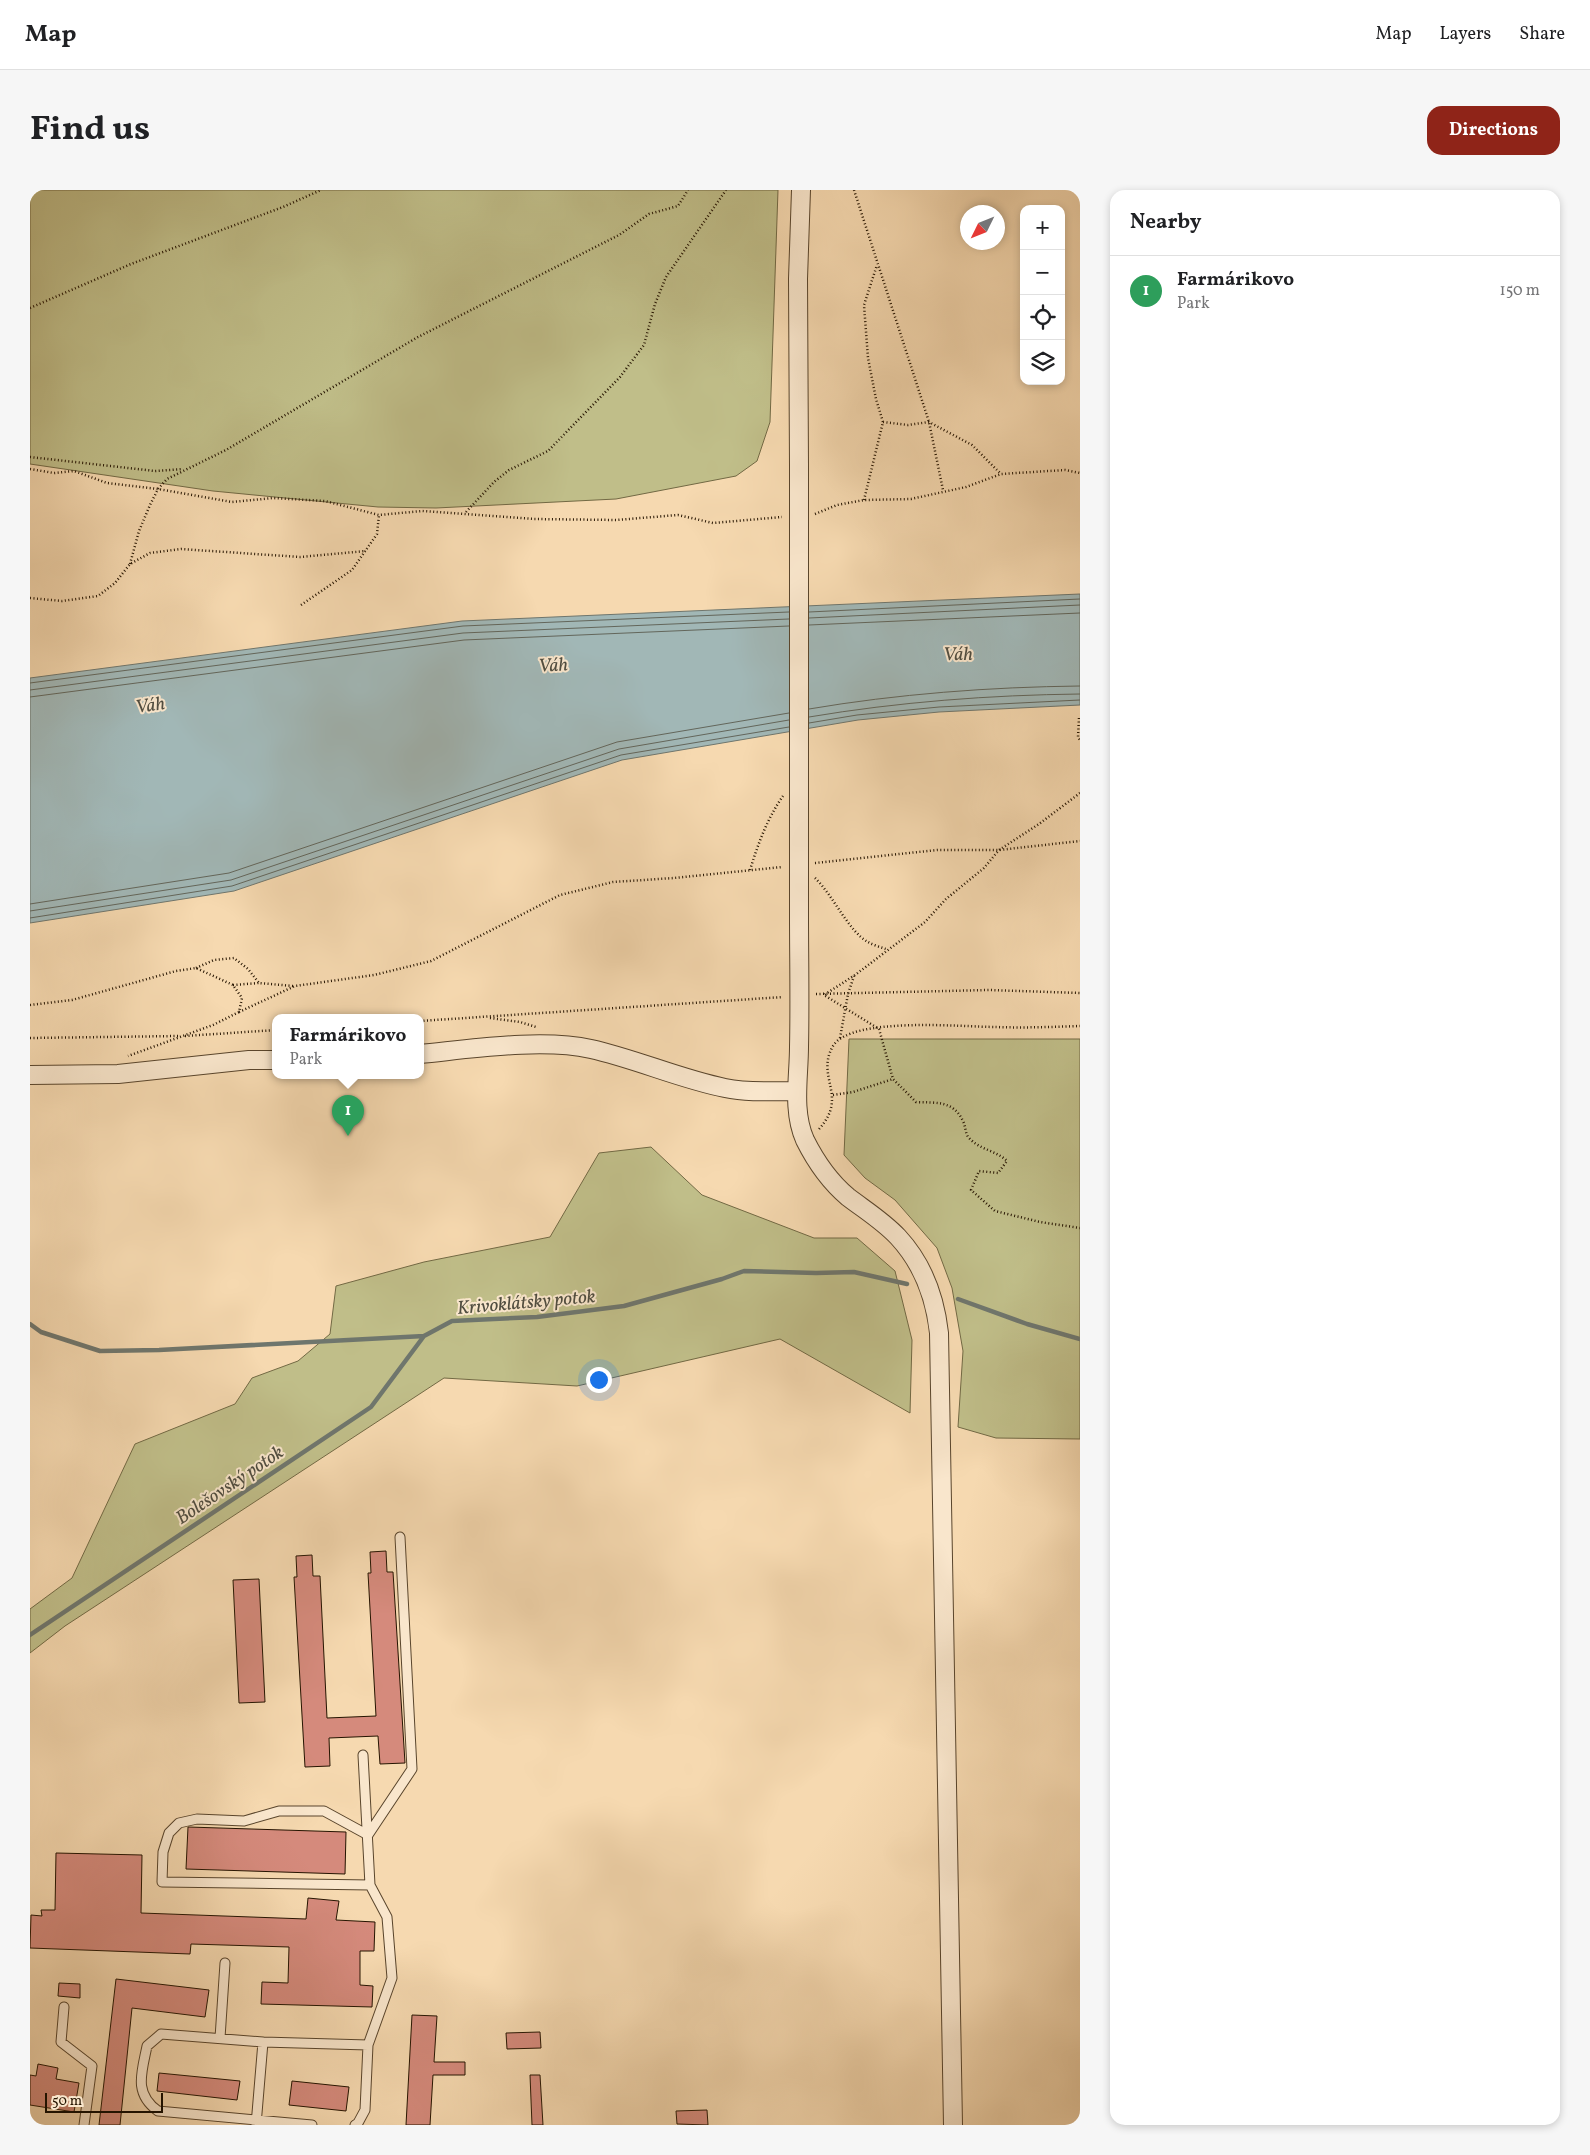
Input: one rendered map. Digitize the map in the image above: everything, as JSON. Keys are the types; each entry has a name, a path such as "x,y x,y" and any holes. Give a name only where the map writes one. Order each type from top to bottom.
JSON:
{"street":[{"path":"801,190 798,278 798,1113 804,1138 817,1164 830,1180 847,1196 879,1220 910,1252 922,1271 936,1313 939,1332 953,2125"},
{"path":"424,1054 494,1047 563,1044 590,1049 726,1089 764,1092 797,1091"},
{"path":"30,1075 118,1074 249,1060 272,1060"}],"lane":[{"path":"368,1835 412,1769 400,1537"},
{"path":"355,2125 365,2110 368,2045 392,1978 386,1917 370,1885 363,1755"},
{"path":"368,1835 324,1811 280,1811 244,1821 197,1819 180,1823 169,1833 163,1852 162,1882 370,1885"},
{"path":"220,2038 225,1963"},
{"path":"64,2007 62,2042 92,2066 84,2125"},
{"path":"312,2125 256,2123 158,2111 146,2103 140,2084 147,2046 161,2034 263,2042 368,2045"},
{"path":"256,2123 263,2042"}],"path":[{"path":"30,308 131,264 283,207 321,190"},
{"path":"130,564 139,531 158,489 167,479 226,450 418,337 619,235 649,214 678,206 688,190"},
{"path":"466,512 494,482 509,470 548,451 620,376 644,345 655,304 666,277 726,190"},
{"path":"854,190 929,422 943,490"},
{"path":"864,500 883,422 868,358 864,305 877,264"},
{"path":"883,422 908,425 929,422 972,445 1001,474"},
{"path":"30,458 155,471 184,469"},
{"path":"30,469 54,473 74,471 107,483 158,489 232,502 273,498 325,501 379,515 422,511 466,512 534,518 616,520 678,516 714,524 788,516"},
{"path":"806,514 864,500 911,499 943,490 966,487 1001,474 1033,470 1065,470 1080,473"},
{"path":"301,605 352,570 377,534 379,515"},
{"path":"30,598 62,602 98,596 115,583 130,564 150,553 182,549 300,557 366,551"},
{"path":"1079,718 1078,737 1080,740"},
{"path":"750,870 773,810 782,796 788,792"},
{"path":"824,995 855,975 886,949 925,922 946,899 984,868 999,850 1039,824 1080,793"},
{"path":"811,864 937,850 999,850 1080,841"},
{"path":"196,968 233,985 259,983 295,986 374,975 431,961 560,895 604,884 784,866"},
{"path":"814,877 832,897 853,930 867,942 886,949"},
{"path":"30,1005 72,1000 176,971 196,968 214,960 234,958 248,969 259,983"},
{"path":"840,1038 848,994 855,975"},
{"path":"233,985 242,998 239,1012"},
{"path":"118,1074 119,1064 127,1056 213,1025 295,986"},
{"path":"424,1021 799,996 809,993 824,995 989,990 1080,993"},
{"path":"824,995 879,1029 893,1079 916,1102 940,1103 954,1108 963,1121 968,1138 981,1148 1001,1155 1007,1161 998,1173 979,1171 971,1190 995,1211 1040,1222 1080,1228"},
{"path":"481,1017 520,1022 541,1029"},
{"path":"804,1138 816,1132 831,1113 833,1094 828,1080 828,1063 832,1047 840,1038 852,1033 899,1025 943,1024 1016,1028 1080,1026"},
{"path":"30,1038 182,1036 272,1030"},
{"path":"833,1094 853,1092 893,1079"}],"shaded area":[{"path":"30,190 778,190 770,422 757,461 736,476 616,499 436,508 378,507 213,491 30,464"},
{"path":"849,1039 1080,1039 1080,1439 996,1438 958,1427 963,1351 952,1288 937,1248 895,1200 865,1178 844,1155"},
{"path":"651,1147 702,1195 814,1238 857,1238 895,1271 912,1340 910,1413 780,1339 577,1386 444,1378 65,1626 30,1653 30,1609 72,1578 135,1444 235,1404 252,1378 298,1361 330,1334 336,1286 424,1262 550,1237 599,1153"}],"water":[{"name":"Váh","path":"1080,594 1080,705 939,712 858,720 622,760 234,891 30,923 30,678 462,621"}],"building":[{"path":"386,1551 387,1572 393,1572 405,1763 380,1764 378,1736 329,1738 330,1766 305,1767 294,1577 297,1577 296,1556 312,1555 313,1576 320,1576 327,1718 376,1716 368,1573 371,1573 370,1552"},
{"path":"259,1579 265,1702 239,1703 233,1580"},
{"path":"188,1827 346,1832 345,1874 186,1869"},
{"path":"56,1853 142,1855 141,1913 306,1919 308,1898 339,1901 336,1920 375,1922 374,1951 360,1951 360,1985 373,1986 372,2007 261,2004 262,1982 288,1983 289,1947 191,1944 190,1954 30,1948 31,1915 42,1916 41,1910 55,1910"},
{"path":"116,1979 209,1990 205,2017 132,2008 120,2125 99,2125"},
{"path":"59,1983 80,1984 80,1998 58,1996"},
{"path":"412,2015 437,2016 434,2062 465,2062 465,2075 433,2075 430,2125 406,2125"},
{"path":"540,2032 541,2048 507,2049 506,2033"},
{"path":"38,2064 58,2068 56,2079 79,2083 74,2112 30,2105 30,2075 36,2076"},
{"path":"159,2073 240,2081 237,2100 157,2091"},
{"path":"530,2075 540,2075 543,2125 532,2125"},
{"path":"292,2081 349,2087 346,2111 289,2105"},
{"path":"707,2110 708,2125 677,2124 676,2111"}],"waterway":[{"name":"Krivoklátsky potok","path":"30,1324 41,1332 100,1351 159,1350 424,1336 452,1321 537,1317 624,1306 722,1279 744,1271 854,1272 907,1284"},
{"name":"Krivoklátsky potok","path":"958,1299 1027,1324 1080,1339"},
{"name":"Bolešovský potok","path":"30,1635 371,1407 424,1336"}],"place":[{"name":"Farmárikovo","path":"348,1136"}]}
